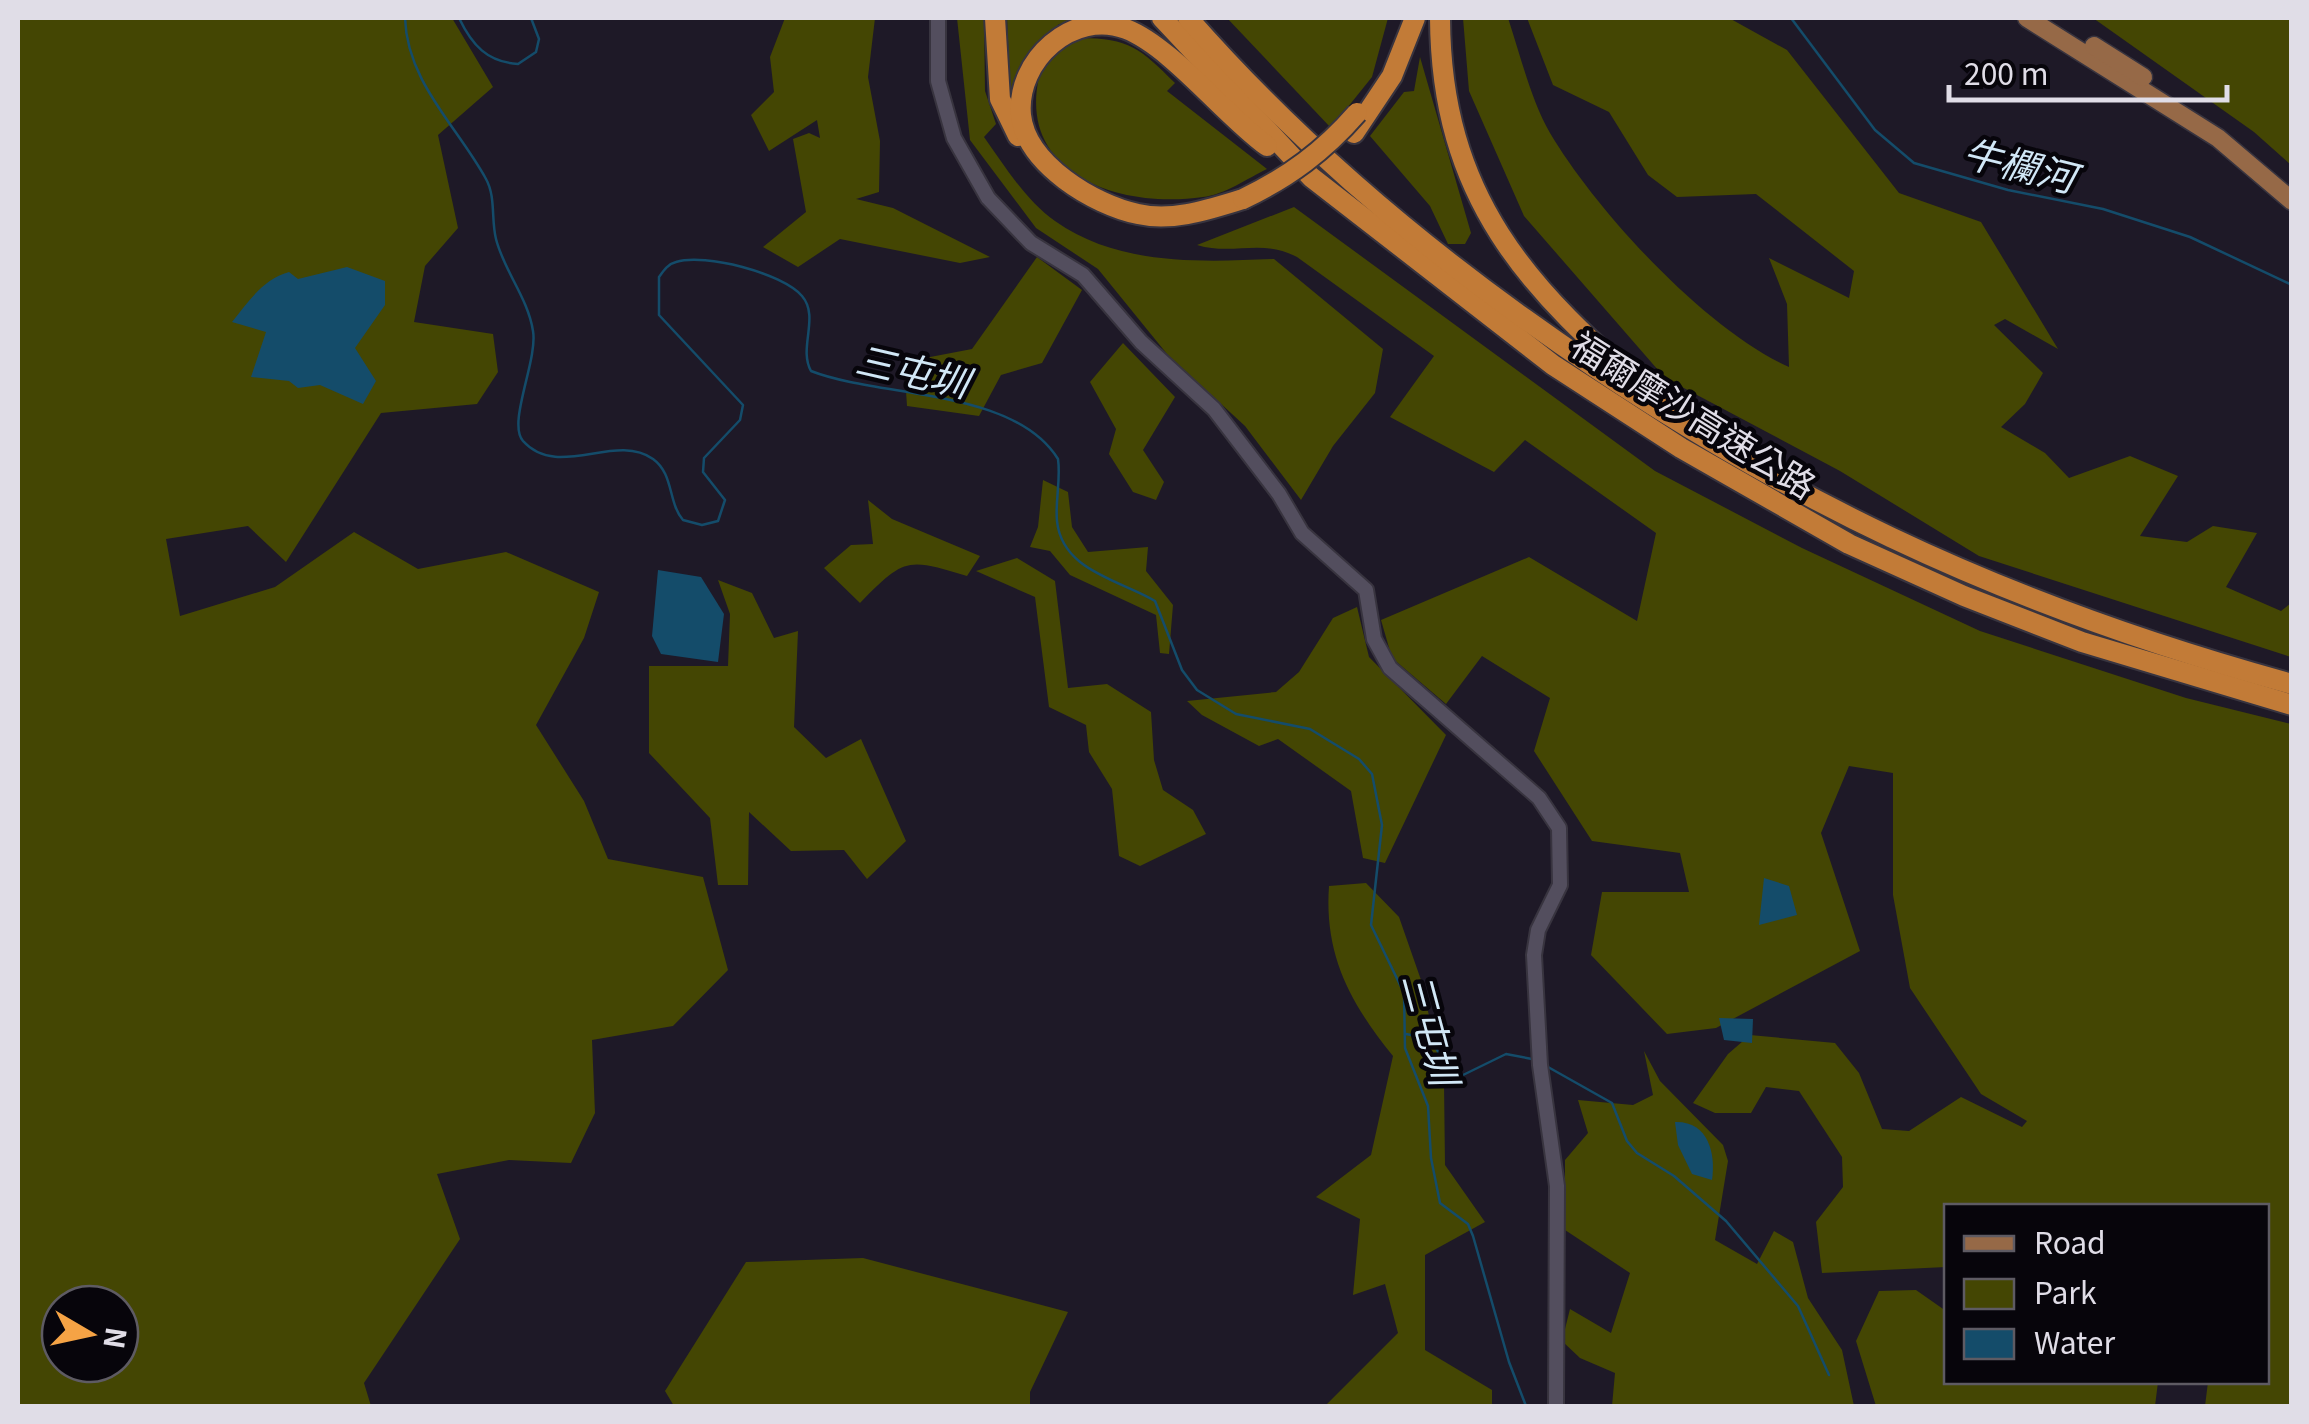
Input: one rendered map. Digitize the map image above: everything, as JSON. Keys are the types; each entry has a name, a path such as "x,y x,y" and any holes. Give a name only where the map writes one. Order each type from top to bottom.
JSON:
{"highway":[{"path":"995,18 1000,99 1032,160 1057,187 1084,206 1134,225 1174,227 1306,178 1392,76 1415,18"},
{"name":"福爾摩沙高速公路","path":"1162,18 1311,178 1553,365 1681,448 1849,544 2082,642 2292,704"},
{"name":"福爾摩沙高速公路","path":"1188,18 1338,172 1477,284 1629,393 1713,444 1855,523 2003,590 2108,629 2292,684"},
{"path":"1355,123 1404,18"},
{"path":"1440,18 1449,119 1463,169 1490,221 1555,308 1600,352 1713,444"},
{"path":"1248,202 1158,216 1138,214 1086,191 1042,157 1026,133 1021,99 1033,64 1046,48 1075,28 1116,26 1132,31 1242,127 1311,178"}],"main road":[{"path":"2027,18 2218,138 2292,201"},
{"path":"2047,18 2202,117 2292,188"}],"street":[{"path":"938,18 938,81 954,138 988,198 1032,244 1083,275 1142,342 1214,410 1279,494 1302,533 1366,590 1374,639 1390,668 1554,815 1562,872 1556,897 1538,930 1534,954 1540,1065 1557,1186 1556,1406"}],"green space":[{"path":"18,18 452,18 493,87 438,135 458,228 425,266 414,322 493,334 498,372 477,404 381,413 286,562 248,526 166,539 180,616 275,587 354,532 418,569 506,552 599,592 584,638 536,725 584,801 608,859 703,877 728,970 673,1026 592,1040 595,1113 571,1163 509,1160 437,1174 460,1239 364,1383 371,1406 18,1406"},
{"path":"785,18 875,18 868,77 880,141 879,192 856,199 893,208 990,257 960,263 840,239 798,267 763,247 806,212 793,139 809,133 820,138 817,120 769,151 751,115 774,92 770,57"},
{"path":"957,18 984,18 985,91 996,124 984,137 1044,213 1080,236 1133,254 1217,261 1274,259 1383,349 1375,393 1333,446 1301,500 1245,426 1167,354 1098,269 1036,228 970,140"},
{"path":"1007,18 1125,18 1059,24 1038,43 1011,109"},
{"path":"1227,18 1388,18 1372,77 1331,128"},
{"path":"1463,18 1508,18 1543,120 1595,198 1689,298 1757,350 1789,367 1787,304 1769,258 1849,298 1854,271 1756,194 1677,197 1648,175 1609,112 1553,85 1527,18 1729,18 1787,50 1899,193 1981,222 2058,349 2005,319 1994,325 2043,373 2025,404 2001,427 2045,453 2069,478 2130,456 2178,476 2140,536 2187,542 2213,526 2257,533 2226,587 2281,611 2291,603 2291,657 1979,556 1840,471 1665,378 1524,216 1469,91"},
{"path":"2093,18 2291,18 2291,165 2254,132"},
{"path":"1080,38 1123,43 1143,54 1175,83 1167,91 1267,169 1211,196 1168,199 1103,188 1075,174 1054,154 1040,129 1036,97 1044,60"},
{"path":"1420,57 1471,233 1465,244 1448,244 1430,206 1370,136 1404,92 1414,91"},
{"path":"1294,207 1655,471 1802,548 1980,631 2186,698 2291,724 2291,1406 2205,1406 2208,1384 2269,1384 2269,1204 1944,1204 1944,1267 1822,1273 1816,1222 1843,1187 1842,1157 1799,1091 1766,1087 1751,1113 1715,1113 1693,1103 1728,1054 1750,1035 1835,1043 1859,1073 1882,1129 1909,1131 1961,1097 2022,1127 2027,1121 1981,1094 1910,988 1893,895 1893,773 1849,766 1821,833 1860,951 1716,1028 1667,1034 1591,955 1602,892 1689,892 1680,853 1592,841 1534,751 1550,698 1482,656 1446,704 1392,658 1381,620 1529,557 1637,621 1656,533 1525,440 1494,472 1390,417 1434,356 1297,257 1272,249 1197,245"},
{"path":"1037,257 1082,290 1042,363 1001,375 979,416 907,406 904,362 972,349"},
{"path":"1123,343 1175,397 1143,450 1164,482 1156,500 1133,492 1109,454 1116,429 1090,382"},
{"path":"1043,480 1068,492 1072,527 1088,552 1148,547 1146,571 1173,605 1169,654 1160,653 1156,615 1070,575 1050,551 1030,547 1038,527"},
{"path":"868,500 892,519 980,556 967,576 931,566 898,569 860,603 824,568 851,545 873,544"},
{"path":"1017,558 1055,581 1068,688 1107,684 1151,712 1154,760 1163,790 1193,810 1206,834 1140,866 1119,856 1112,789 1089,752 1086,725 1049,707 1035,597 976,571"},
{"path":"718,580 752,593 774,638 798,631 794,727 826,758 861,739 906,841 867,879 844,850 791,851 749,812 748,885 718,885 710,818 649,753 649,666 728,666 730,614"},
{"path":"1357,607 1369,657 1446,735 1385,863 1363,858 1351,791 1278,739 1259,746 1202,715 1187,701 1276,692 1299,672 1333,618"},
{"path":"1366,883 1399,917 1421,980 1444,1083 1445,1165 1485,1222 1425,1255 1425,1350 1492,1390 1492,1406 1325,1406 1398,1333 1385,1284 1353,1295 1360,1219 1316,1197 1371,1155 1393,1056 1353,997 1331,934 1329,886"},
{"path":"1644,1051 1660,1081 1723,1145 1728,1161 1715,1240 1757,1264 1774,1231 1793,1242 1808,1298 1842,1350 1854,1406 1612,1406 1615,1373 1580,1358 1562,1341 1570,1309 1611,1333 1630,1273 1565,1230 1565,1160 1588,1133 1578,1100 1633,1105 1653,1095"},
{"path":"863,1258 1068,1312 1030,1392 1030,1406 674,1406 665,1391 746,1262"},
{"path":"1916,1290 1944,1310 1944,1384 2158,1384 2155,1406 1876,1406 1856,1341 1879,1291"}],"water":[{"path":"347,267 385,281 385,305 355,348 376,381 363,404 320,385 298,388 289,381 251,377 266,332 232,322 250,299 271,280 289,272 298,279"},
{"path":"658,570 701,577 724,614 718,662 661,654 652,636"},
{"path":"1764,878 1789,886 1797,915 1759,925"},
{"path":"1719,1018 1753,1019 1752,1043 1724,1040"},
{"path":"1675,1122 1695,1127 1707,1140 1713,1159 1712,1180 1692,1174 1678,1145"}],"waterway":[{"name":"三屯圳","path":"405,18 414,63 489,186 496,239 530,319 533,343 520,406 519,432 523,441 537,452 569,457 622,450 638,452 660,465 683,520 702,525 718,521 725,500 703,472 704,458 740,420 743,405 659,315 659,277 671,264 689,260 723,263 761,273 792,288 807,304 811,371 979,407 1011,419 1038,436 1058,459 1057,521 1061,538 1081,563 1155,601 1182,670 1197,690 1236,714 1310,729 1359,759 1372,774 1382,825 1371,925 1404,993 1405,1048 1428,1106 1431,1158 1440,1203 1468,1224 1526,1406"},
{"name":"三屯圳","path":"459,18 469,36 489,56 518,64 536,52 539,39 531,18"},
{"name":"牛欄河","path":"1791,18 1875,130 1914,163 2008,190 2103,209 2190,237 2292,285"},
{"path":"1406,1034 1431,1039 1447,1068 1461,1076 1506,1054 1532,1059"},
{"path":"1548,1067 1612,1103 1627,1141 1637,1153 1674,1176 1726,1221 1798,1306 1829,1375"}]}
